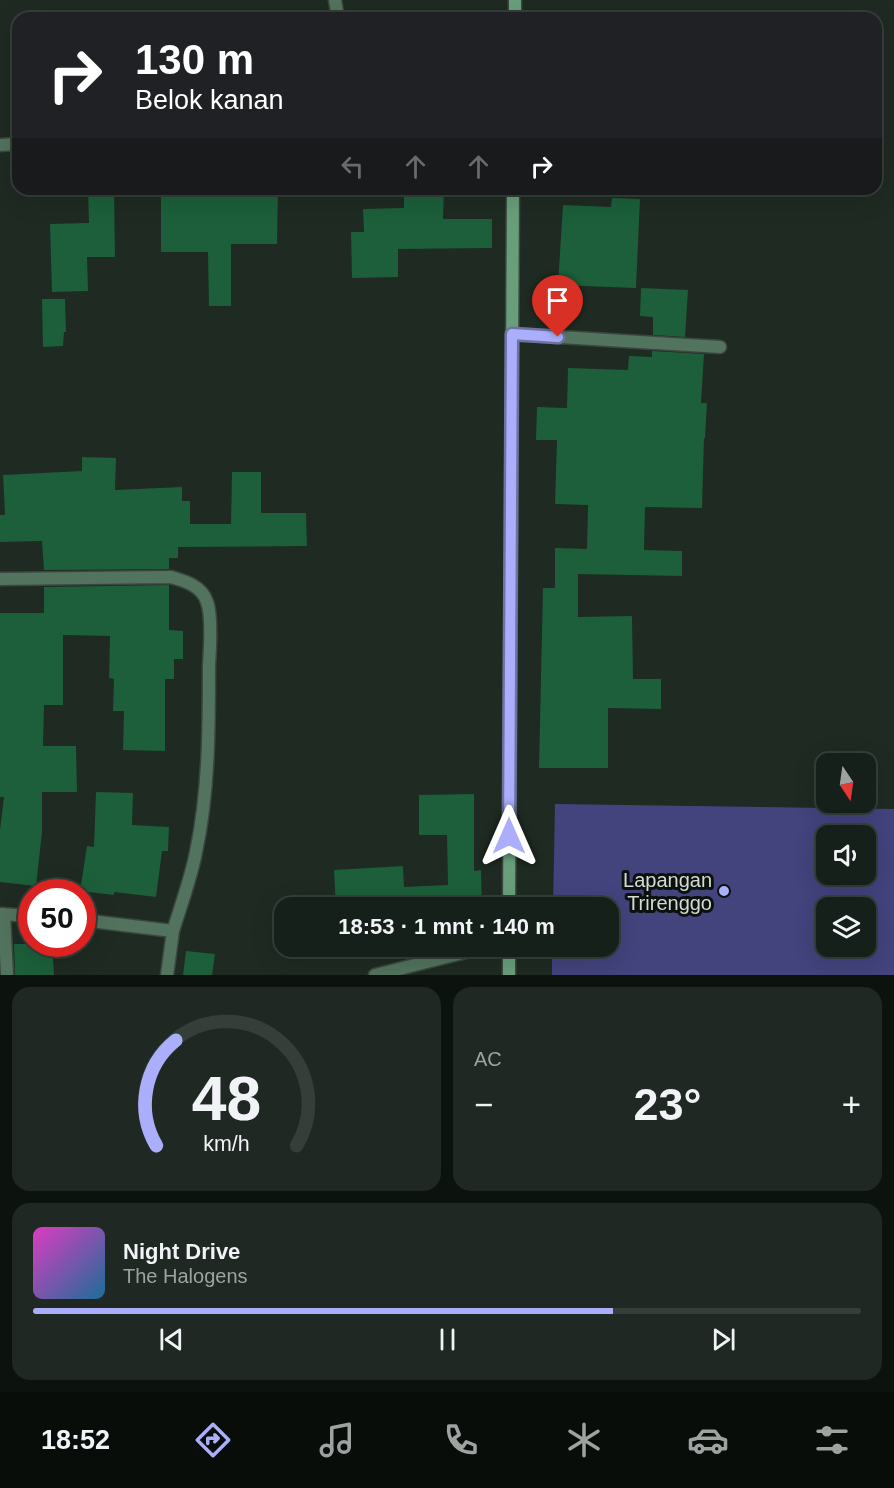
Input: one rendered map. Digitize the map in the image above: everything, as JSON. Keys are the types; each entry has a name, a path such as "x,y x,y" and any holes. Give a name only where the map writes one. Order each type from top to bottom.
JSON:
{"main road":[{"path":"509,897 513,195"},
{"path":"509,957 509,975"}],"street":[{"path":"512,334 720,347"},
{"path":"0,579 171,577 190,582 208,602 210,628 209,738 204,792 196,852 173,931 167,975"},
{"path":"7,975 2,914 18,915"},
{"path":"96,922 173,931"},
{"path":"375,975 446,957"}],"shaded area":[{"name":"Lapangan Trirenggo","path":"555,804 816,808 816,813 876,813 876,809 894,809 894,975 552,975 552,957 619,957 619,897 553,897"}],"building":[{"path":"88,195 114,195 115,257 87,257 88,291 52,292 50,224 89,223"},
{"path":"161,195 278,195 277,244 231,244 231,306 209,306 208,252 161,252"},
{"path":"404,195 444,195 443,219 492,219 492,248 398,249 398,277 352,278 351,232 364,232 363,209 404,208"},
{"path":"612,198 640,199 636,288 558,285 563,205 611,207"},
{"path":"641,288 688,290 685,337 653,335 653,317 640,316"},
{"path":"42,299 65,299 66,332 64,332 63,346 43,347"},
{"path":"652,351 704,354 701,403 707,403 702,508 645,507 644,550 682,551 682,576 578,574 578,617 632,616 633,679 661,679 661,709 608,708 608,768 539,768 543,588 555,588 555,548 587,549 588,505 555,504 557,440 536,440 537,407 567,408 568,368 628,370 629,356 652,357"},
{"path":"82,457 116,458 115,490 182,487 182,501 190,501 190,524 231,524 232,472 261,472 261,513 306,513 307,546 178,547 178,558 169,558 169,569 44,570 42,541 0,542 0,515 5,515 3,475 82,471"},
{"path":"169,585 169,630 183,631 183,659 174,659 174,679 165,679 165,751 123,750 124,711 113,711 114,679 109,678 110,636 63,635 63,705 44,705 43,746 76,746 77,792 42,792 42,832 37,879 18,879 18,884 0,882 0,830 4,797 0,797 0,613 44,613 44,587"},
{"path":"96,792 133,793 132,825 169,827 168,851 162,851 156,897 114,892 114,895 96,893 96,879 82,879 87,846 94,847"},
{"path":"474,794 474,871 481,870 482,897 335,897 334,870 403,866 404,887 448,885 447,835 419,835 419,795"},
{"path":"14,944 18,944 18,957 53,957 54,975 15,975"},
{"path":"186,951 215,954 212,975 183,975"}],"place":[{"name":"Lapangan Trirenggo","path":"724,891"}],"route":[{"path":"509,836 512,334 558,337"}]}
